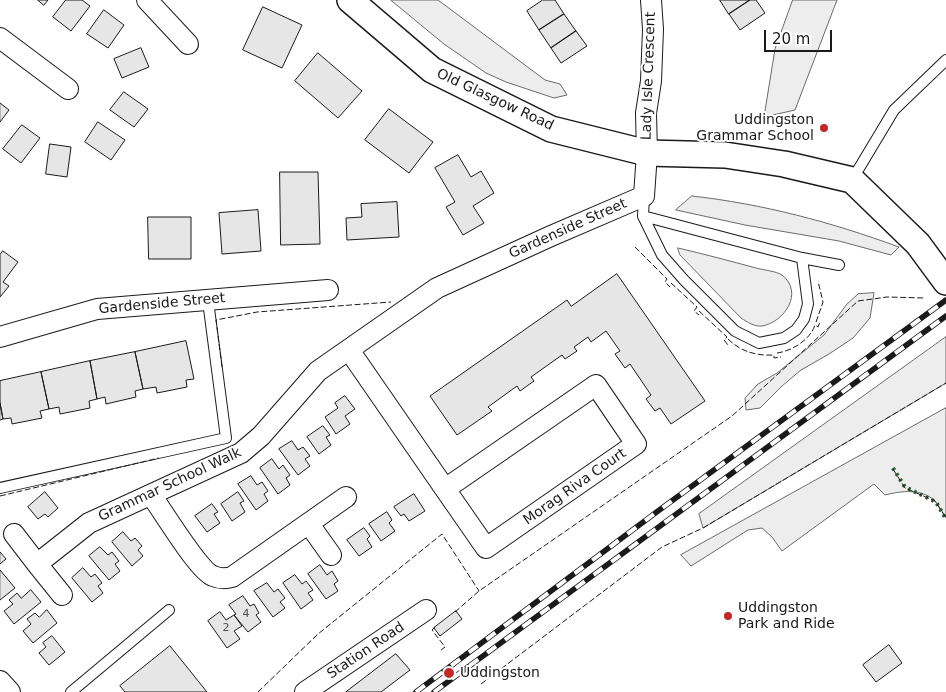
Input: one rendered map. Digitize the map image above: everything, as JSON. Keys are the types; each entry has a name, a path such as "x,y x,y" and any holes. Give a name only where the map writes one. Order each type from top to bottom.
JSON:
{"street":[{"path":"147,0 188,44"},
{"name":"Old Glasgow Road","path":"350,0 432,70 551,129 647,153 725,155 784,164 852,180"},
{"name":"Lady Isle Crescent","path":"644,196 647,153 646,112 651,81 651,0"},
{"path":"0,38 68,89"},
{"path":"852,180 918,244 946,282"},
{"name":"Gardenside Street","path":"437,288 644,196"},
{"name":"Grammar School Walk","path":"38,564 89,523 241,453 261,436 318,371 437,288"},
{"name":"Gardenside Street","path":"0,336 97,309 328,290"},
{"name":"Morag Riva Court","path":"349,350 445,489 486,548 636,444 596,385 445,489"},
{"path":"151,495 200,565 211,576 222,579 232,577 346,498"},
{"path":"309,524 331,555"},
{"path":"14,534 62,595"},
{"name":"Station Road","path":"305,692 426,610"},
{"path":"0,681 10,692"}],"lane":[{"path":"852,180 894,110 946,60"},
{"path":"644,196 643,216 662,255 735,331 759,343 784,338 796,330 804,319 808,304 802,258"},
{"path":"643,216 802,258 839,265"},
{"path":"0,488 226,438 208,301"},
{"path":"71,692 169,610"}],"shaded area":[{"path":"391,0 438,0 545,80 560,84 567,95 554,98 506,82 486,73 444,44"},
{"path":"793,0 837,0 795,110 764,117 775,49"},
{"path":"692,196 718,199 797,215 899,247 891,255 839,241 745,225 676,210"},
{"path":"678,248 782,275 788,282 791,290 789,305 778,319 770,323 759,326 748,323 680,255"},
{"path":"874,293 870,318 853,338 801,370 760,408 746,410 745,398 758,384 777,373 824,335 847,304 858,294"},
{"path":"946,337 946,383 703,528 699,514"},
{"path":"946,408 946,518 935,501 924,494 898,492 885,495 874,484 782,551 772,537 762,528 748,530 691,566 681,555"}],"building":[{"path":"38,0 48,0 44,5"},
{"path":"66,0 82,0 90,6 71,31 53,17"},
{"path":"543,0 555,0 564,14 539,30 527,11"},
{"path":"720,0 750,0 729,14"},
{"path":"750,0 756,0 765,13 740,30 729,14"},
{"path":"263,7 302,25 282,68 243,50"},
{"path":"104,10 124,25 108,48 87,34"},
{"path":"564,14 576,31 551,48 539,30"},
{"path":"576,31 587,46 561,63 551,48"},
{"path":"141,48 149,67 122,78 114,59"},
{"path":"318,53 362,91 338,118 295,81"},
{"path":"124,92 148,109 134,127 110,110"},
{"path":"0,103 9,110 0,122"},
{"path":"389,109 433,142 409,173 365,140"},
{"path":"98,122 125,140 111,160 85,142"},
{"path":"22,125 40,138 21,163 3,149"},
{"path":"50,144 71,147 67,177 46,174"},
{"path":"458,155 471,177 481,171 494,193 473,206 484,223 463,235 446,207 455,202 435,168"},
{"path":"280,172 318,172 320,244 281,245"},
{"path":"397,202 399,237 347,240 346,218 362,217 361,204"},
{"path":"258,210 261,251 222,254 219,213"},
{"path":"148,217 191,217 191,259 149,259"},
{"path":"3,251 18,262 3,282 9,286 0,297 0,255"},
{"path":"617,274 705,401 671,424 660,408 655,411 646,399 651,395 630,364 625,368 615,354 620,351 606,331 591,342 588,337 574,347 577,351 565,359 562,355 531,377 534,381 520,391 517,386 488,407 492,411 457,435 430,396 567,300 571,306"},
{"path":"186,341 194,379 186,380 187,387 157,393 156,387 143,389 135,352"},
{"path":"135,352 143,389 135,391 136,397 106,404 105,397 97,399 90,361"},
{"path":"90,361 97,399 89,401 90,408 60,414 59,407 49,409 41,372"},
{"path":"41,372 49,409 40,411 42,418 12,424 11,418 3,419 0,403 0,381"},
{"path":"345,396 355,409 345,416 350,424 336,434 325,417 338,408 335,403"},
{"path":"0,403 3,419 0,420"},
{"path":"323,426 330,435 326,437 331,445 319,454 307,437"},
{"path":"292,441 298,450 303,447 310,456 305,459 310,466 298,475 279,449"},
{"path":"272,459 279,469 283,465 290,475 286,478 290,485 278,494 260,468"},
{"path":"251,476 257,485 262,482 268,491 264,494 268,501 256,510 238,484"},
{"path":"45,492 58,508 48,517 45,514 38,519 28,507"},
{"path":"238,492 244,501 240,503 245,512 232,521 221,504"},
{"path":"414,494 425,511 409,521 404,514 401,516 394,507"},
{"path":"212,504 218,512 214,514 220,523 207,532 195,516"},
{"path":"387,512 392,520 389,523 395,531 381,541 369,524"},
{"path":"364,528 370,536 367,539 372,547 359,556 347,540"},
{"path":"123,532 131,541 135,538 142,546 138,550 143,556 132,566 112,542"},
{"path":"100,547 108,555 112,552 119,561 115,564 120,571 109,580 89,556"},
{"path":"0,552 6,559 0,564"},
{"path":"320,565 327,575 332,571 338,581 334,584 338,591 326,599 308,574"},
{"path":"83,568 91,577 95,574 102,583 98,586 103,593 92,602 72,578"},
{"path":"0,570 15,588 0,600"},
{"path":"295,575 302,584 306,581 313,590 308,593 313,600 301,609 283,583"},
{"path":"267,583 274,592 278,589 285,598 280,602 285,608 273,617 254,591"},
{"path":"31,590 41,602 14,624 4,611 13,604 9,600 17,593 21,598"},
{"path":"243,596 250,606 254,604 259,613 256,615 261,622 248,632 234,615 236,614 229,605"},
{"path":"47,610 57,623 33,643 23,631 31,624 27,619 35,613 39,617"},
{"path":"456,611 462,619 440,636 434,628"},
{"path":"220,612 226,620 234,615 242,626 234,631 240,639 227,648 208,621"},
{"path":"52,636 65,652 49,665 39,653 46,647 43,643"},
{"path":"889,645 902,663 876,682 863,665"},
{"path":"170,646 207,692 125,692 120,686"},
{"path":"396,654 410,670 381,692 346,692"}],"railway":[{"path":"416,692 658,511 946,300"},
{"path":"434,692 946,316"}],"hedge":[{"path":"893,468 905,487 936,502 946,519"}],"fence":[{"path":"635,247 667,279 665,282 670,287"},
{"path":"816,322 823,302 818,281"},
{"path":"671,283 697,307 694,311 699,315"},
{"path":"455,612 479,591 732,416 858,301 887,297 925,298"},
{"path":"222,367 216,320 257,312 391,302"},
{"path":"699,311 727,337 724,340 728,345"},
{"path":"777,353 789,350 800,344 813,330 815,325 818,327 820,322"},
{"path":"728,339 738,347 750,352 761,355 774,355 774,358 781,357"},
{"path":"481,684 662,547 703,528 946,383"},
{"path":"0,496 159,458"},
{"path":"893,469 905,488 935,501 946,518"},
{"path":"258,692 318,634 442,534 479,591"},
{"path":"435,627 432,630 445,647 441,650"}],"place":[{"name":"Uddingston Grammar School","path":"824,128"},
{"name":"Uddingston Park and Ride","path":"728,616"},
{"name":"Uddingston","path":"449,673"}]}
